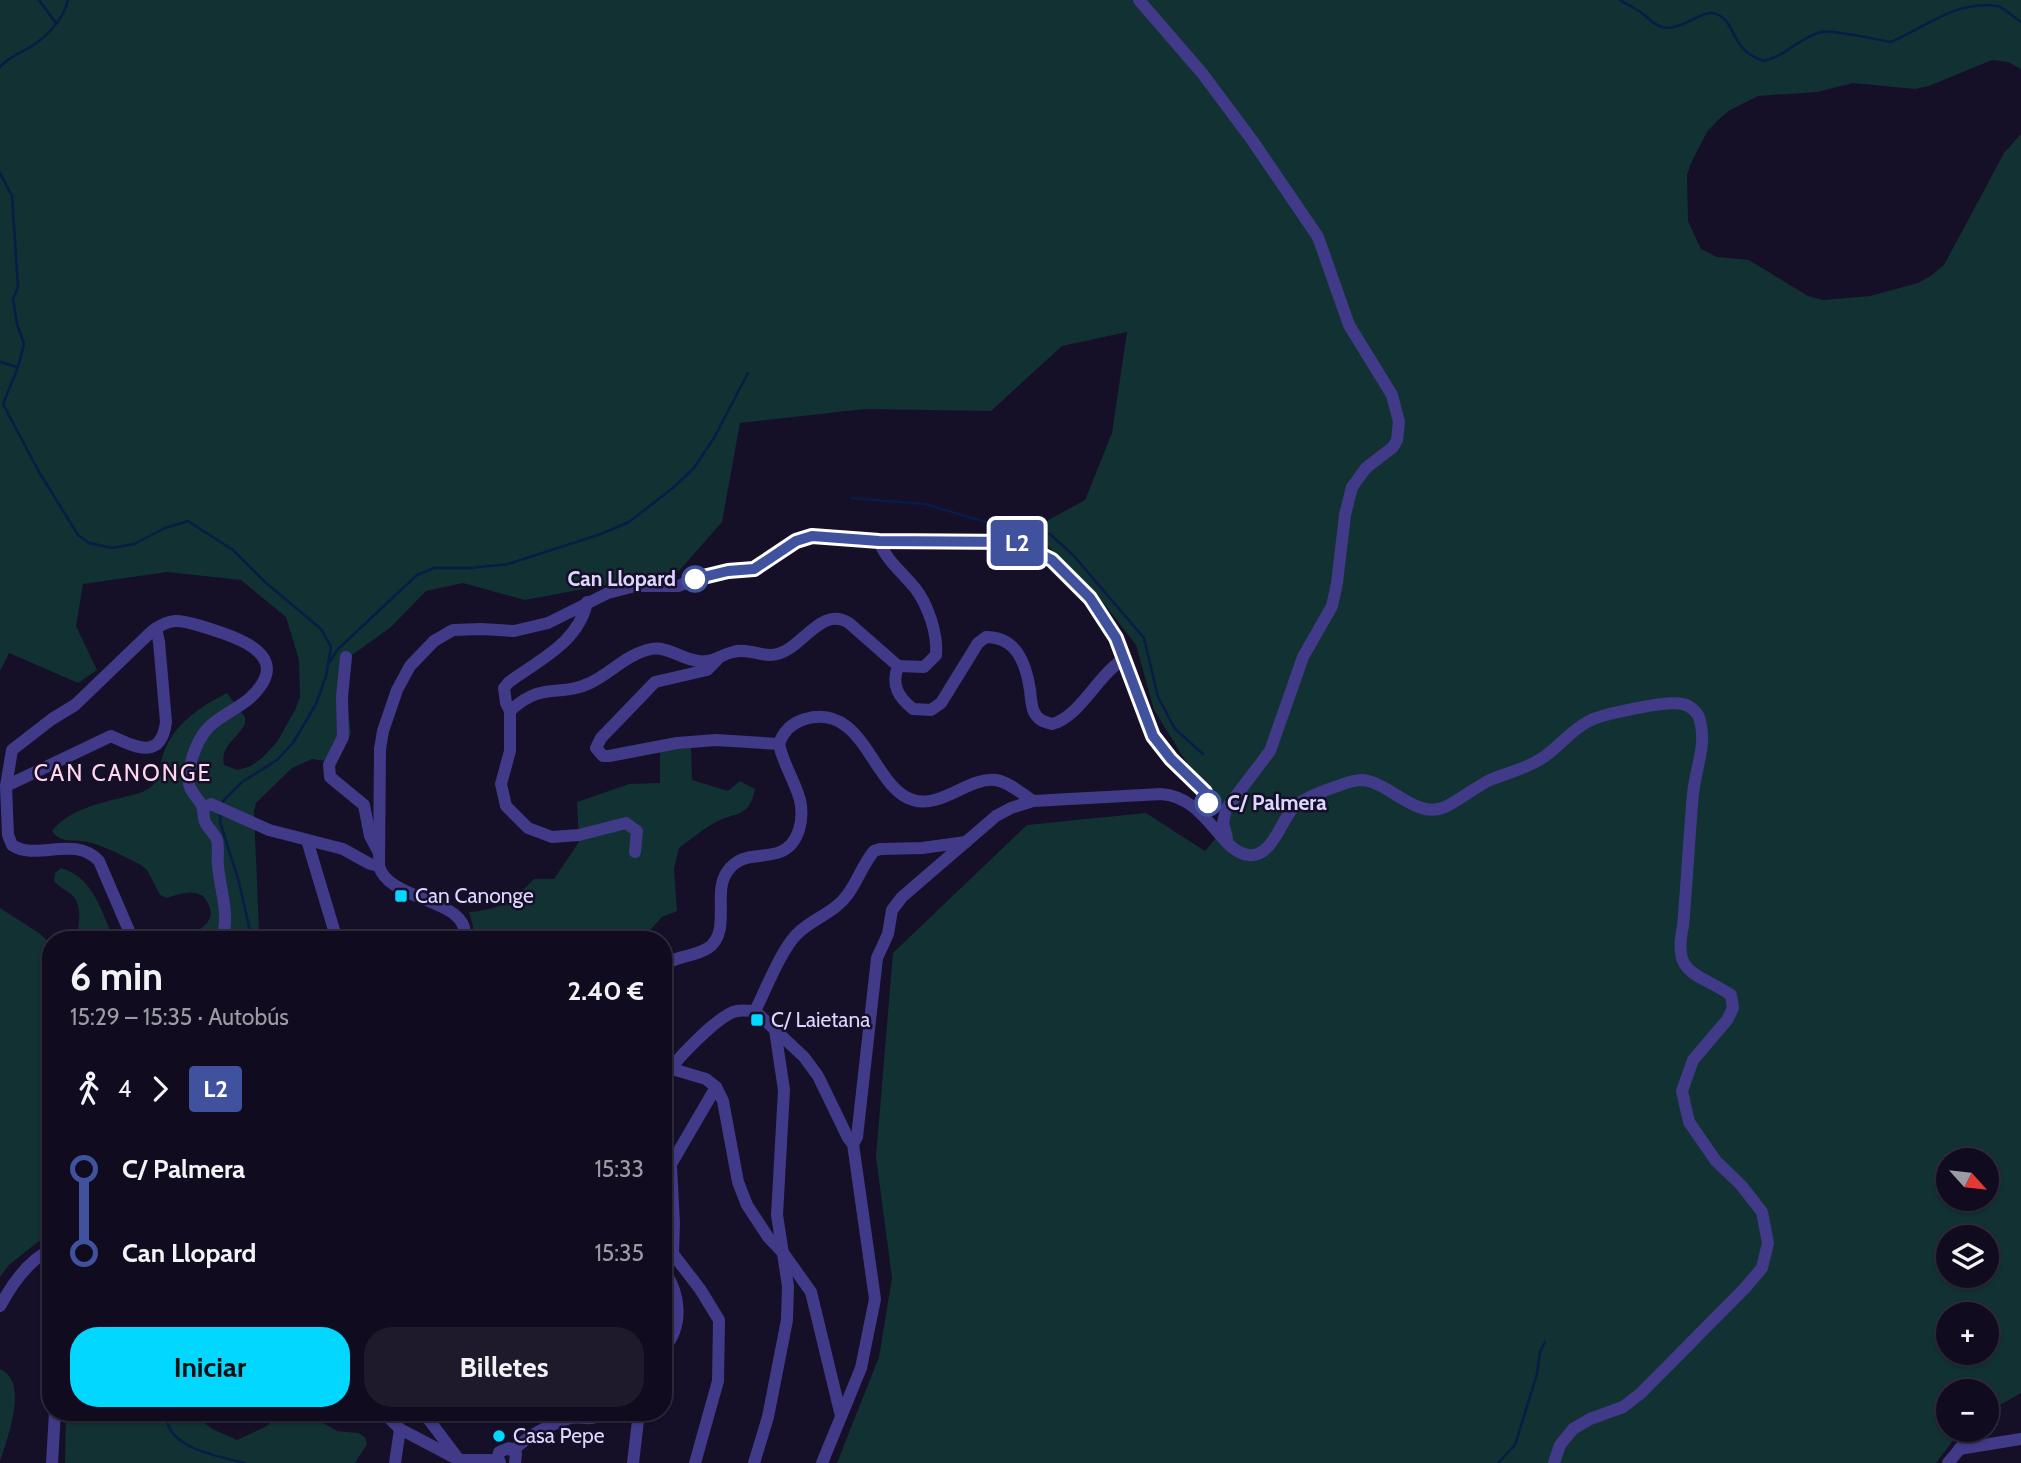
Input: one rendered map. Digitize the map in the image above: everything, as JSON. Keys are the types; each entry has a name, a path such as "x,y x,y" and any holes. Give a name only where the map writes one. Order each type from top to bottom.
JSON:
{"street":[{"path":"1139,0 1227,106 1318,237 1349,325 1392,395 1399,422 1397,440 1393,447 1366,468 1352,487 1345,515 1332,606 1303,657 1270,751 1224,815"},
{"path":"467,931 462,920 444,908 389,883 382,876 379,866 380,749 383,731 397,690 411,666 434,641 453,630 514,631 548,623 587,601 608,593 635,586 678,586 705,576 754,569 796,541 812,536 879,541 1016,542 1052,560 1090,598 1116,638 1153,736 1208,808 1231,845 1249,855 1260,853 1269,845 1284,818 1296,805 1344,783 1362,780 1381,785 1428,810 1443,808 1489,781 1541,760 1562,739 1590,720 1627,710 1681,703 1693,709 1700,720 1701,756 1693,791 1683,926 1678,946 1681,960 1691,972 1731,995 1733,1008 1727,1020 1693,1060 1682,1091 1689,1122 1716,1161 1741,1185 1762,1212 1768,1243 1762,1268 1745,1288 1641,1393 1623,1407 1590,1419 1573,1429 1560,1445 1554,1463"},
{"path":"779,744 716,740 677,743 609,756 596,748 601,738 655,682 707,670 717,660 733,652 748,651 772,655 780,653 831,618 841,618 898,666 924,667 936,655 937,646 931,622 917,591 883,552 879,541"},
{"path":"587,601 563,645 518,675 504,688 510,710 509,751 501,784 506,806 528,828 552,836 579,835 626,823 637,831 635,852"},
{"path":"130,931 99,861 91,853 68,849 22,850 12,845 8,835 6,786 12,750 75,705 163,623 180,620 238,639 257,648 265,660 265,678 249,699 205,731 197,746 189,786 207,806 270,830 343,849 379,866"},
{"path":"6,786 111,736 137,748 149,749 156,745 164,733 166,722 156,628"},
{"path":"898,666 894,678 898,695 913,709 931,710 941,703 978,643 986,636 1004,639 1017,652 1025,666 1032,709 1042,721 1052,724 1069,716 1113,666 1124,659"},
{"path":"510,710 531,695 589,684 625,660 653,649 698,661 717,660"},
{"path":"346,657 342,697 343,737 329,765 330,777 364,805 370,836 379,852"},
{"path":"672,962 709,947 719,934 719,888 726,872 736,862 758,854 780,852 796,837 801,824 800,799 782,759 779,744 785,732 799,721 819,715 835,719 847,727 901,793 914,800 926,801 984,781 997,780 1033,801"},
{"path":"853,1144 857,1137 877,958 888,934 892,910 902,897 1003,811 1033,801 1161,794 1208,808 1222,808 1223,829 1231,845"},
{"path":"1208,808 1236,796"},
{"path":"207,806 204,821 217,840 218,869 225,910 224,931"},
{"path":"307,840 334,931"},
{"path":"755,1011 787,947 796,935 811,923 833,911 849,893 874,852 880,849 922,848 966,842"},
{"path":"672,1065 709,1030 736,1011 755,1011 804,1057 818,1076 853,1144 875,1299 861,1368 822,1463"},
{"path":"754,1463 768,1417 787,1320 788,1286 777,1215 785,1090 775,1030"},
{"path":"672,1069 706,1079 716,1087 723,1101 738,1182 754,1216 811,1292 841,1417"},
{"path":"672,1164 716,1087"},
{"path":"672,1185 673,1254 700,1289 719,1320 718,1381 695,1463"},
{"path":"0,1306 17,1279 42,1255"},
{"path":"672,1285 678,1305 678,1321 672,1336"},
{"path":"52,1463 54,1421"},
{"path":"392,1421 400,1429 459,1462 499,1462 499,1452 509,1448 514,1456 524,1439 556,1421"},
{"path":"429,1421 459,1462"},
{"path":"633,1463 638,1421"},
{"path":"394,1463 400,1429"},
{"path":"1959,1449 2021,1440"},
{"path":"1948,1463 1965,1442"}],"green space":[{"path":"0,0 2021,0 2021,69 2008,62 1992,60 1929,86 1915,89 1853,83 1817,92 1758,96 1730,110 1707,132 1687,175 1688,221 1701,249 1717,257 1749,260 1808,296 1823,300 1870,296 1918,283 1944,265 2004,153 2021,134 2021,1393 1999,1406 1999,1379 1936,1379 1936,1442 1952,1442 1936,1463 837,1463 879,1357 892,1278 876,1157 893,953 1027,825 1146,813 1205,851 1229,823 1231,812 1190,768 1154,710 1136,645 1102,601 1047,545 1023,534 1085,500 1112,433 1127,332 1062,346 991,411 865,409 740,423 722,522 679,571 525,600 463,583 426,591 391,627 348,658 344,681 351,733 344,747 326,761 312,759 292,768 256,803 254,811 259,931 197,931 208,922 211,911 203,896 189,893 167,898 160,895 147,870 141,865 95,844 59,838 52,831 85,808 150,788 156,782 163,755 173,734 207,704 227,693 245,717 245,724 224,753 224,765 238,770 251,766 263,757 277,742 300,697 299,660 286,617 241,580 167,572 83,584 76,626 97,670 78,683 9,653 0,671"},
{"path":"691,746 692,780 728,791 740,781 755,789 745,810 711,825 679,848 674,868 677,911 662,917 649,931 473,931 469,912 505,903 534,879 554,879 579,842 577,802 629,784 660,783 660,751"},
{"path":"61,868 81,879 89,887 110,931 78,931 78,904 72,895 54,881 55,873"},
{"path":"0,908 42,936 42,1241 9,1265 0,1277"},
{"path":"0,1369 9,1376 14,1386 15,1398 11,1426 0,1462"},
{"path":"66,1421 202,1421 212,1429 237,1440 272,1421 320,1421 337,1431 358,1433 365,1437 367,1444 355,1463 65,1463"}],"waterway":[{"path":"39,0 56,23"},
{"path":"0,67 51,30 62,16 68,0"},
{"path":"1620,0 1662,27 1678,26 1706,14 1719,15 1725,19 1739,44 1752,56 1763,61 1806,38 1826,31 1891,42 1942,16 1968,7 1998,6 2021,22"},
{"path":"0,173 12,196 18,287 13,299 24,344 3,404 39,472 78,535 89,543 112,548 134,544 165,528 188,521 233,550 265,582 321,629 331,647 326,676 316,704 293,743 277,760 242,782 222,805"},
{"path":"0,362 17,367"},
{"path":"330,662 337,650 417,575 434,568 508,564 601,534 629,522 694,468 714,438 748,373"},
{"path":"851,498 925,504 992,524 1050,534 1074,556 1144,638 1158,697 1175,729 1203,754"},
{"path":"221,812 220,822 239,882 250,931"},
{"path":"1498,1463 1515,1445 1545,1342"},
{"path":"168,1421 174,1434 183,1442 207,1453 244,1463"}],"bus line":[{"name":"L2","path":"695,579 728,571 754,569 796,541 812,536 879,541 1016,542 1026,546 1052,560 1090,598 1116,638 1153,736 1171,759 1205,792 1208,803"}],"place":[{"name":"Can Llopard","path":"695,579"},
{"name":"C/ Palmera","path":"1208,803"},
{"name":"Can Canonge","path":"401,896"},
{"name":"C/ Laietana","path":"757,1020"},
{"name":"Casa Pepe","path":"499,1436"}],"district":[{"name":"CAN CANONGE","path":"123,773"}]}
